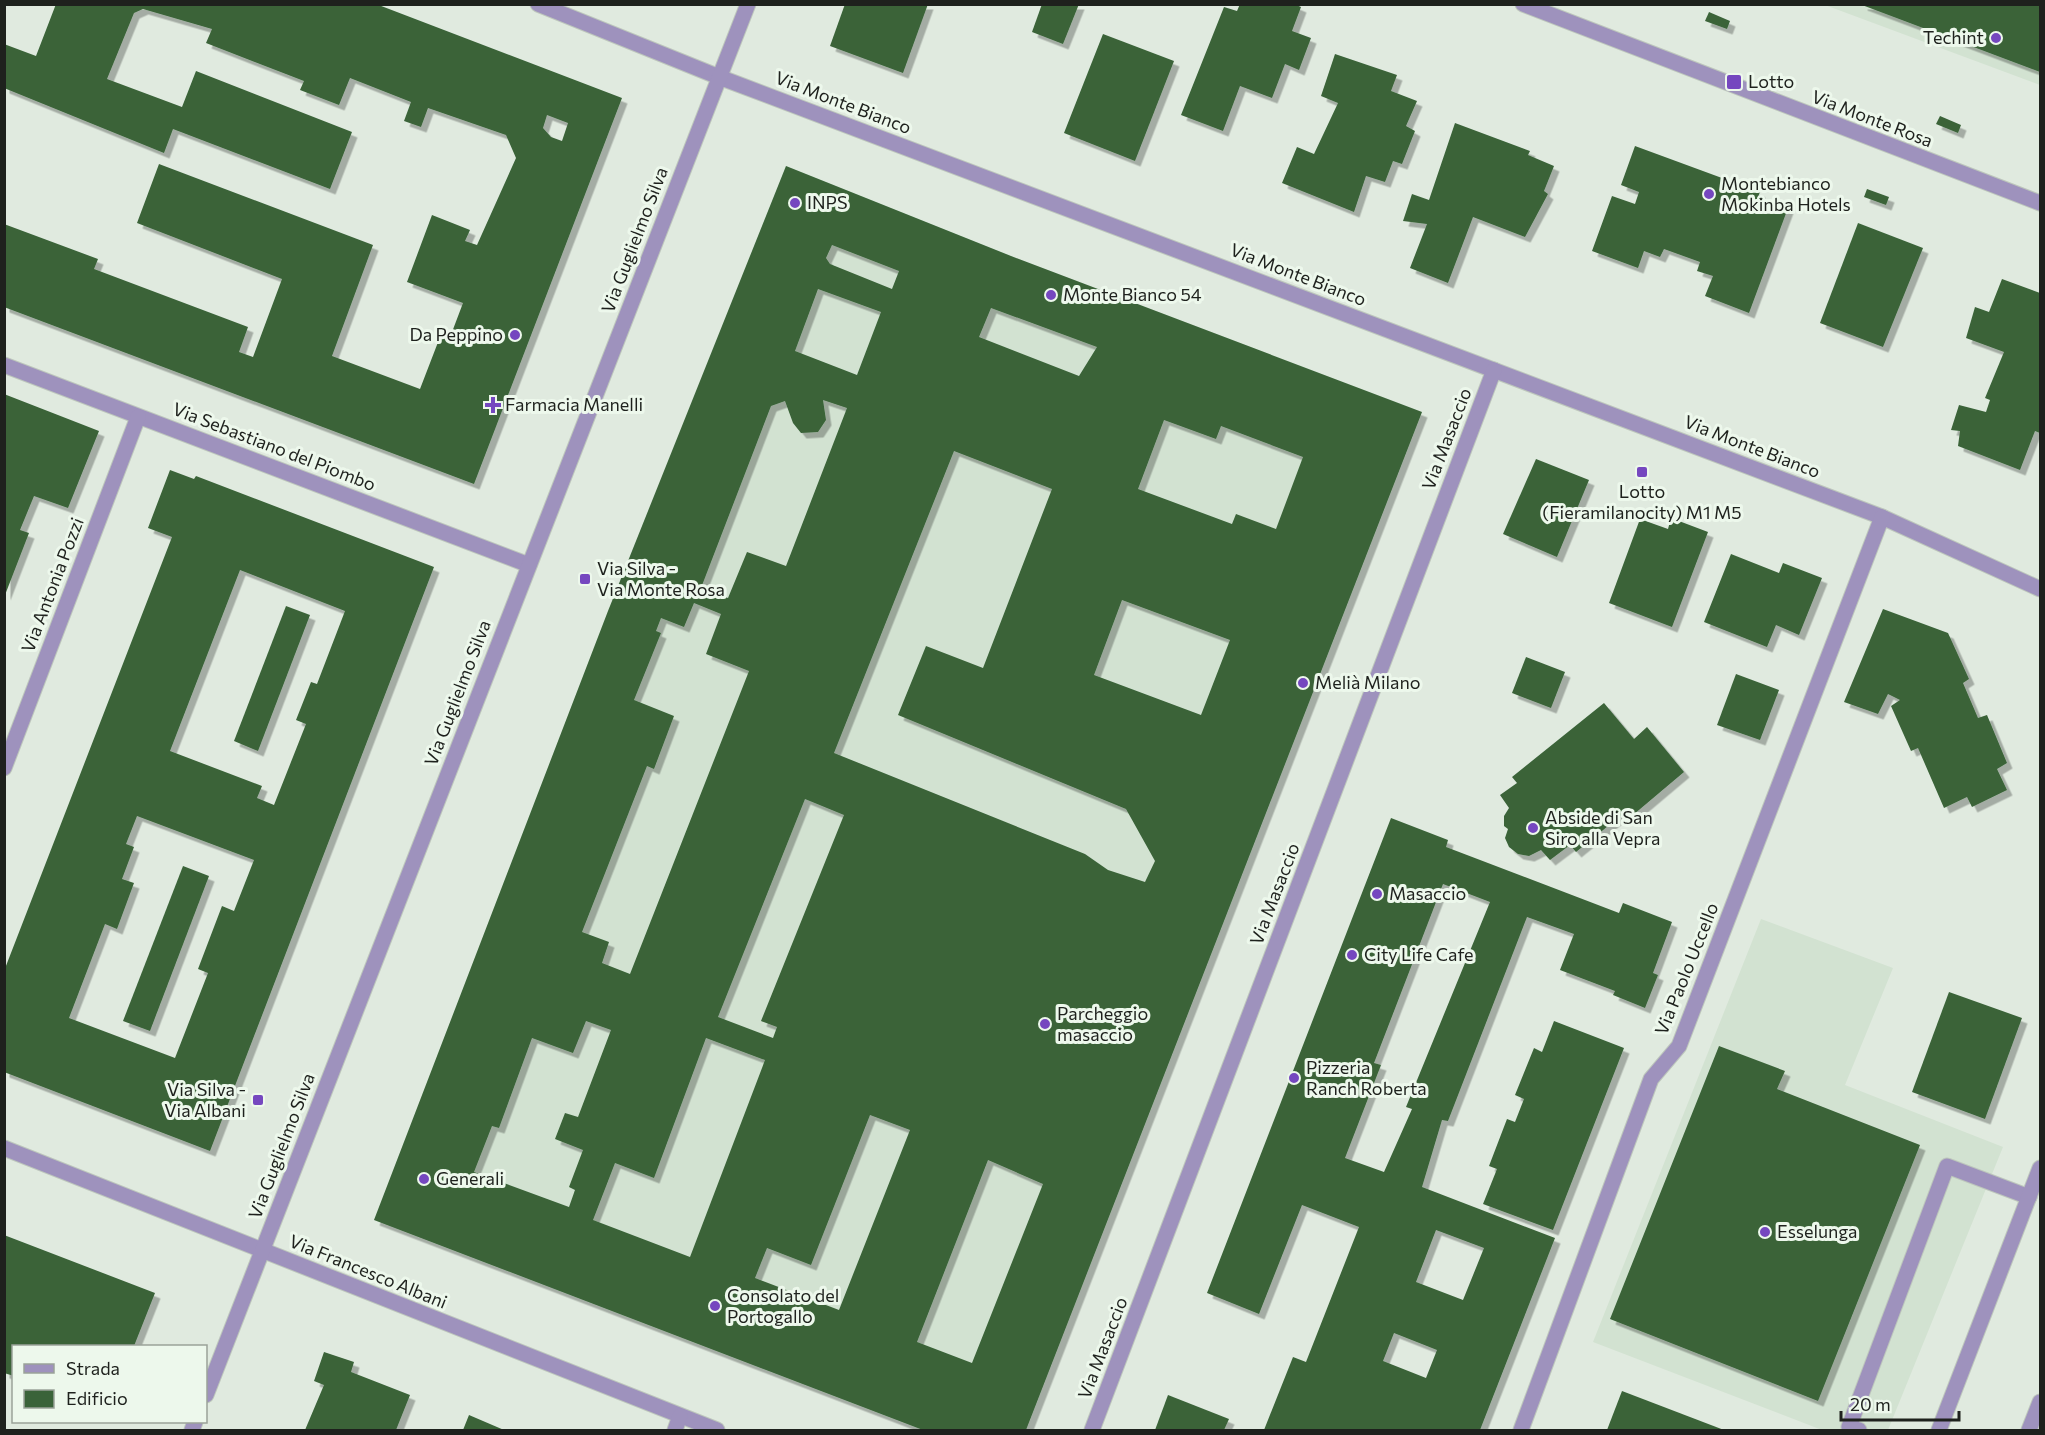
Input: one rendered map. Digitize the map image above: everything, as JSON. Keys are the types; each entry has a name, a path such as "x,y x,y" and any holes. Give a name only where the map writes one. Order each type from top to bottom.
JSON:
{"street":[{"name":"Via Monte Bianco","path":"538,4 719,77 1882,517 2040,589"},
{"name":"Via Guglielmo Silva","path":"207,1392 748,4"},
{"name":"Via Monte Rosa","path":"1523,4 2040,203"},
{"name":"Via Sebastiano del Piombo","path":"4,365 529,565"},
{"name":"Via Masaccio","path":"1092,1431 1494,370"},
{"name":"Via Antonia Pozzi","path":"4,768 138,417"},
{"name":"Via Paolo Uccello","path":"1521,1431 1651,1079 1679,1046 1882,517"},
{"name":"Via Francesco Albani","path":"4,1148 262,1251 677,1423 717,1431"},
{"path":"1859,1431 1849,1427 1947,1166 2030,1197"},
{"path":"1940,1431 2040,1168"},
{"path":"2029,1431 2040,1402"}],"shaded area":[{"name":"Techint","path":"1825,5 2040,5 2040,85"},
{"path":"786,166 1011,256 1422,412 1026,1430 923,1430 374,1220 608,611"},
{"path":"1761,919 1893,968 1845,1085 2003,1147 1888,1430 1822,1430 1593,1342"}],"building":[{"path":"56,4 376,4 622,98 474,484 4,307 4,224 98,259 94,269 248,327 239,352 253,357 282,279 137,223 159,164 373,245 332,356 420,389 440,337 449,340 463,303 407,282 432,215 470,230 465,241 477,245 516,158 506,135 428,108 421,127 404,121 411,102 350,78 339,105 300,90 304,81 206,43 212,29 143,9 134,13 107,79 182,107 196,71 352,132 330,189 173,129 164,153 4,88 4,44 36,56","holes":["547,115 568,123 562,141 551,137 543,128"]},
{"path":"845,4 928,4 903,73 830,46"},
{"path":"1042,4 1079,4 1063,44 1032,32"},
{"path":"1240,4 1294,4 1301,7 1292,31 1311,38 1299,70 1285,64 1272,98 1240,86 1223,131 1181,115 1224,7 1237,11"},
{"name":"Techint","path":"2040,4 2040,72 1862,5"},
{"path":"1709,12 1730,21 1727,29 1705,21"},
{"path":"1103,34 1174,61 1135,161 1064,133"},
{"path":"1335,54 1397,75 1391,91 1417,101 1406,126 1415,131 1402,164 1393,161 1385,182 1366,176 1354,212 1282,183 1297,147 1314,154 1338,103 1321,96"},
{"path":"1940,116 1961,125 1958,133 1936,124"},
{"path":"1455,123 1530,151 1528,155 1554,166 1544,191 1548,194 1525,237 1473,217 1448,283 1410,268 1427,224 1403,221 1412,194 1429,200"},
{"path":"1635,146 1760,192 1758,197 1788,208 1749,313 1705,296 1713,276 1697,271 1700,262 1664,249 1660,257 1644,251 1638,268 1592,251 1612,196 1635,204 1639,192 1621,185"},
{"path":"786,166 1011,256 1422,412 1026,1430 923,1430 374,1220 608,611","holes":["832,245 899,271 892,289 830,264 826,258","818,289 881,312 857,375 795,351","991,308 1097,347 1079,376 979,337","823,400 847,408 786,566 747,552 728,598 701,588 771,406 785,401 793,423 801,433 818,432 826,420","1164,420 1216,439 1221,426 1303,457 1276,529 1236,514 1232,524 1138,489","954,451 1052,489 983,668 926,646 898,715 1126,809 1155,861 1145,882 1108,870 1085,854 834,753","1122,600 1230,640 1201,715 1094,675","694,603 721,614 706,654 749,671 630,974 602,963 609,942 582,932 647,766 654,769 674,716 634,700 661,633 656,631 661,618 684,627","805,799 844,815 761,1021 777,1027 773,1038 718,1017","586,1021 611,1030 578,1117 565,1113 555,1139 583,1150 569,1187 575,1190 569,1207 474,1172 492,1126 499,1128 532,1038 573,1053","706,1038 765,1060 690,1257 593,1220 615,1163 654,1178","870,1115 910,1130 839,1310 755,1278 767,1248 811,1265","988,1160 1043,1184 972,1363 917,1342"]},
{"path":"1867,189 1889,197 1886,205 1864,197"},
{"path":"1858,223 1923,248 1883,347 1820,323"},
{"path":"2002,279 2040,293 2040,433 2035,431 2020,470 1958,446 1960,431 1951,430 1959,405 1986,412 1990,400 1985,398 2004,352 1966,338 1975,307 1989,312"},
{"path":"4,394 99,431 68,508 34,496 20,530 29,533 5,595"},
{"path":"1536,459 1589,480 1557,557 1503,534"},
{"path":"170,470 194,479 196,476 434,567 210,1151 4,1072 4,971 172,537 148,528","holes":["240,570 345,611 317,684 311,682 296,720 306,724 274,805 257,798 262,786 170,751","137,816 254,860 234,911 222,906 198,969 208,973 175,1058 69,1018 105,924 117,929 134,883 122,879 134,847 126,844"]},
{"path":"1671,518 1708,532 1672,627 1609,603 1640,519 1668,529"},
{"path":"1731,554 1779,573 1783,563 1822,578 1799,635 1776,625 1767,647 1704,622"},
{"path":"286,606 310,615 258,751 234,741"},
{"path":"1883,609 1948,633 1969,679 1963,683 1978,718 1987,715 2007,763 1997,769 2007,790 1972,807 1967,797 1944,808 1918,748 1911,751 1891,706 1900,700 1888,694 1878,714 1844,702"},
{"path":"1526,657 1565,672 1551,708 1512,693"},
{"path":"1736,674 1779,690 1760,740 1717,725"},
{"path":"1604,703 1634,739 1647,727 1684,772 1633,815 1629,809 1576,852 1570,845 1550,860 1541,850 1529,856 1518,854 1509,847 1505,838 1508,829 1504,826 1504,816 1509,808 1500,795 1517,783 1512,777"},
{"path":"1391,818 1448,840 1446,847 1619,913 1623,903 1672,922 1653,973 1658,975 1645,1008 1613,995 1615,991 1560,970 1574,934 1527,917 1448,1121 1442,1120 1422,1187 1555,1238 1480,1430 1264,1430 1293,1357 1306,1362 1359,1227 1302,1205 1259,1314 1207,1293","holes":["1443,884 1490,902 1406,1107 1412,1109 1384,1172 1345,1158 1381,1065 1374,1063","1436,1230 1484,1248 1463,1300 1416,1282","1394,1333 1437,1350 1426,1378 1383,1361"]},
{"path":"183,866 209,876 150,1031 123,1021"},
{"path":"1949,992 2022,1018 1985,1119 1912,1092"},
{"path":"1554,1021 1624,1048 1553,1230 1483,1204 1497,1169 1489,1166 1507,1119 1515,1122 1524,1099 1515,1095 1534,1048 1542,1052"},
{"path":"1719,1046 1785,1071 1777,1089 1920,1145 1818,1401 1610,1319"},
{"path":"4,1235 155,1293 134,1345 12,1345 12,1375 4,1373"},
{"path":"324,1352 354,1362 351,1372 410,1395 396,1430 305,1430 324,1385 314,1381"},
{"path":"1622,1391 1724,1430 1607,1430"},
{"path":"1168,1395 1229,1419 1224,1430 1155,1430"},
{"path":"469,1415 504,1430 463,1430"}],"place":[{"name":"Techint","path":"1996,38"},
{"name":"Lotto","path":"1734,82"},
{"name":"Montebianco Mokinba Hotels","path":"1709,194"},
{"name":"INPS","path":"795,203"},
{"name":"Monte Bianco 54","path":"1051,295"},
{"name":"Da Peppino","path":"515,335"},
{"name":"Farmacia Manelli","path":"493,405"},
{"name":"Lotto (Fieramilanocity) M1 M5","path":"1642,472"},
{"name":"Via Silva - Via Monte Rosa","path":"585,579"},
{"name":"Melià Milano","path":"1303,683"},
{"name":"Abside di San Siro alla Vepra","path":"1533,828"},
{"name":"Masaccio","path":"1377,894"},
{"name":"City Life Cafe","path":"1352,955"},
{"name":"Parcheggio masaccio","path":"1045,1024"},
{"name":"Pizzeria Ranch Roberta","path":"1294,1078"},
{"name":"Via Silva - Via Albani","path":"258,1100"},
{"name":"Generali","path":"424,1179"},
{"name":"Esselunga","path":"1765,1232"},
{"name":"Consolato del Portogallo","path":"715,1306"}]}
